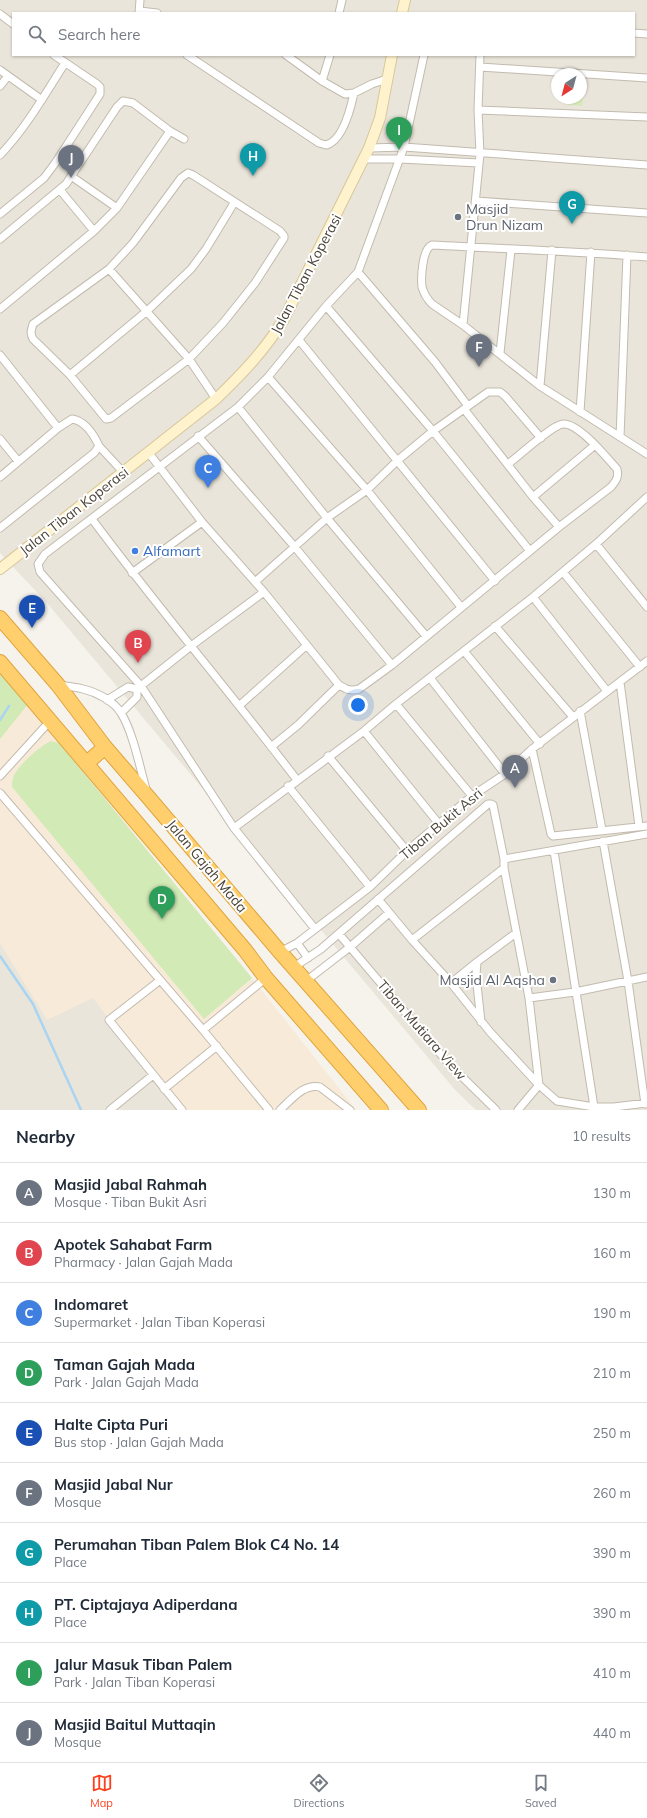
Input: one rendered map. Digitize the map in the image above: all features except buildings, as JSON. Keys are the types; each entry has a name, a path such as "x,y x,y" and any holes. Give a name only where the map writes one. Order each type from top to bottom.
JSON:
{"highway":[{"name":"Jalan Gajah Mada","path":"0,618 58,685 105,747 280,952 419,1110"},
{"name":"Jalan Gajah Mada","path":"0,662 245,950 266,978 381,1110"},
{"path":"87,763 105,747"}],"street":[{"path":"140,0 140,12"},
{"path":"339,12 342,0"},
{"path":"402,12 404,0"},
{"path":"0,14 12,23"},
{"path":"635,33 647,34"},
{"path":"0,214 44,178 100,94 100,87 97,84 55,56"},
{"path":"188,56 319,143 326,145 334,140 348,118 354,93"},
{"path":"287,56 322,81 345,94 354,93 372,84 387,80"},
{"path":"322,81 330,56"},
{"name":"Jalan Tiban Koperasi","path":"0,569 216,399 270,343 284,320 369,148 380,118 392,56"},
{"path":"315,929 234,828 139,688 40,572 38,567 41,559 46,554 198,436 238,407 268,377 326,306 358,272 404,147 424,56"},
{"path":"463,325 480,154 478,110 480,56"},
{"path":"0,155 10,144 42,100 65,63"},
{"path":"480,66 647,78"},
{"path":"0,70 42,100"},
{"path":"0,86 8,76"},
{"path":"0,239 60,190 117,107 123,101 133,103 170,131 184,139"},
{"path":"478,110 647,117"},
{"path":"0,309 94,231 117,208 170,131"},
{"path":"369,148 404,147 647,166"},
{"path":"364,159 400,159 479,163"},
{"path":"188,173 280,231 284,238 255,283 223,323 189,359 109,420 106,420 70,375 33,339 31,330 34,324 109,269 132,243 188,173"},
{"path":"71,176 117,208"},
{"path":"60,190 94,231"},
{"path":"476,201 647,213"},
{"path":"70,375 147,312 198,261 234,203"},
{"path":"647,257 591,252 511,250 432,245 426,249 422,287 427,300 500,353 540,386 647,454"},
{"path":"500,353 511,250"},
{"path":"540,386 552,250"},
{"path":"580,412 591,252"},
{"path":"620,436 628,255"},
{"path":"109,269 189,359 216,399"},
{"path":"358,272 435,362 508,464 533,497 559,527"},
{"path":"326,306 433,431 530,551"},
{"path":"298,340 398,460 495,581"},
{"path":"0,355 58,428"},
{"path":"268,377 367,490 461,607"},
{"path":"255,582 327,518 367,490 398,460 433,431 488,392 500,392 505,396 541,438"},
{"path":"238,407 327,518 426,636"},
{"path":"0,477 58,428 72,419 81,422 89,430 99,446 123,472"},
{"path":"148,452 202,522 264,592 339,685 348,690 359,689 392,665 617,480 617,469 595,445 574,427 568,425 556,426 508,464"},
{"path":"198,436 294,546 392,665"},
{"path":"0,439 18,461"},
{"path":"533,497 595,445"},
{"path":"0,528 94,453 99,446"},
{"path":"234,828 328,756 364,731 396,704 533,597 596,544 647,497"},
{"path":"92,519 132,573 240,705 297,780"},
{"path":"132,573 202,522"},
{"path":"596,544 647,607"},
{"path":"563,572 640,667"},
{"path":"121,713 137,697 139,688 191,646 264,592"},
{"path":"533,597 607,690"},
{"path":"495,626 573,717"},
{"path":"240,705 307,645"},
{"path":"464,651 540,744"},
{"name":"Tiban Bukit Asri","path":"280,952 297,943 370,887 407,851 472,796 505,774 532,749 607,690 647,661"},
{"path":"430,678 505,774"},
{"path":"532,749 551,834 555,837 643,826 620,682"},
{"path":"58,685 83,689 107,700 121,713 128,728 149,798"},
{"path":"271,746 298,725 339,685"},
{"path":"107,700 128,687 139,688"},
{"path":"396,704 472,796"},
{"path":"580,711 602,830"},
{"path":"0,776 50,722"},
{"path":"364,731 439,824"},
{"path":"328,756 407,851"},
{"path":"288,786 370,887"},
{"path":"0,792 159,981 217,1046 269,1110"},
{"path":"294,967 339,934 488,804 493,805 529,998 539,1085 518,1110"},
{"path":"504,859 647,834"},
{"path":"378,899 412,940 451,983 481,1022 539,1085 557,1101 594,1107 614,1107 646,1103 628,981 603,841"},
{"path":"554,851 594,1107"},
{"path":"412,940 504,868"},
{"path":"306,981 350,947 389,913"},
{"path":"451,983 516,933"},
{"name":"Tiban Mutiara View","path":"339,934 449,1064 496,1110"},
{"path":"297,943 308,958"},
{"path":"477,962 476,975 481,1022"},
{"path":"529,998 575,992 647,977"},
{"path":"203,1030 266,978"},
{"path":"159,981 109,1020 182,1110"},
{"path":"164,1089 217,1046"},
{"path":"110,1110 153,1075"},
{"path":"280,1110 306,1088 315,1086 320,1087 350,1110"}],"shaded area":[{"path":"0,0 647,0 647,1110 476,1110 456,1091 47,603 0,553"},
{"path":"0,670 252,978 356,1110 183,1110 159,1083 93,998 47,1020 0,943"},
{"path":"0,943 7,952 93,997 159,1083 183,1110 0,1110"}],"green space":[{"path":"565,104 582,104 582,106"},
{"path":"0,670 28,704 0,739"},
{"path":"51,741 59,743 252,978 204,1019 12,787 15,773 24,762"}],"waterway":[{"path":"0,720 9,706"},
{"path":"0,956 33,1004 81,1110"}],"place":[{"name":"Jalur Masuk Tiban Palem","path":"399,150"},
{"name":"PT. Ciptajaya Adiperdana","path":"253,176"},
{"name":"Masjid Baitul Muttaqin","path":"71,178"},
{"name":"Masjid Drun Nizam","path":"458,217"},
{"name":"Perumahan Tiban Palem Blok C4 No. 14","path":"572,224"},
{"name":"Masjid Jabal Nur","path":"479,367"},
{"name":"Indomaret","path":"208,488"},
{"name":"Alfamart","path":"135,551"},
{"name":"Halte Cipta Puri","path":"32,628"},
{"name":"Apotek Sahabat Farm","path":"138,663"},
{"name":"Masjid Jabal Rahmah","path":"515,788"},
{"name":"Taman Gajah Mada","path":"162,919"},
{"name":"Masjid Al Aqsha","path":"553,980"}]}
